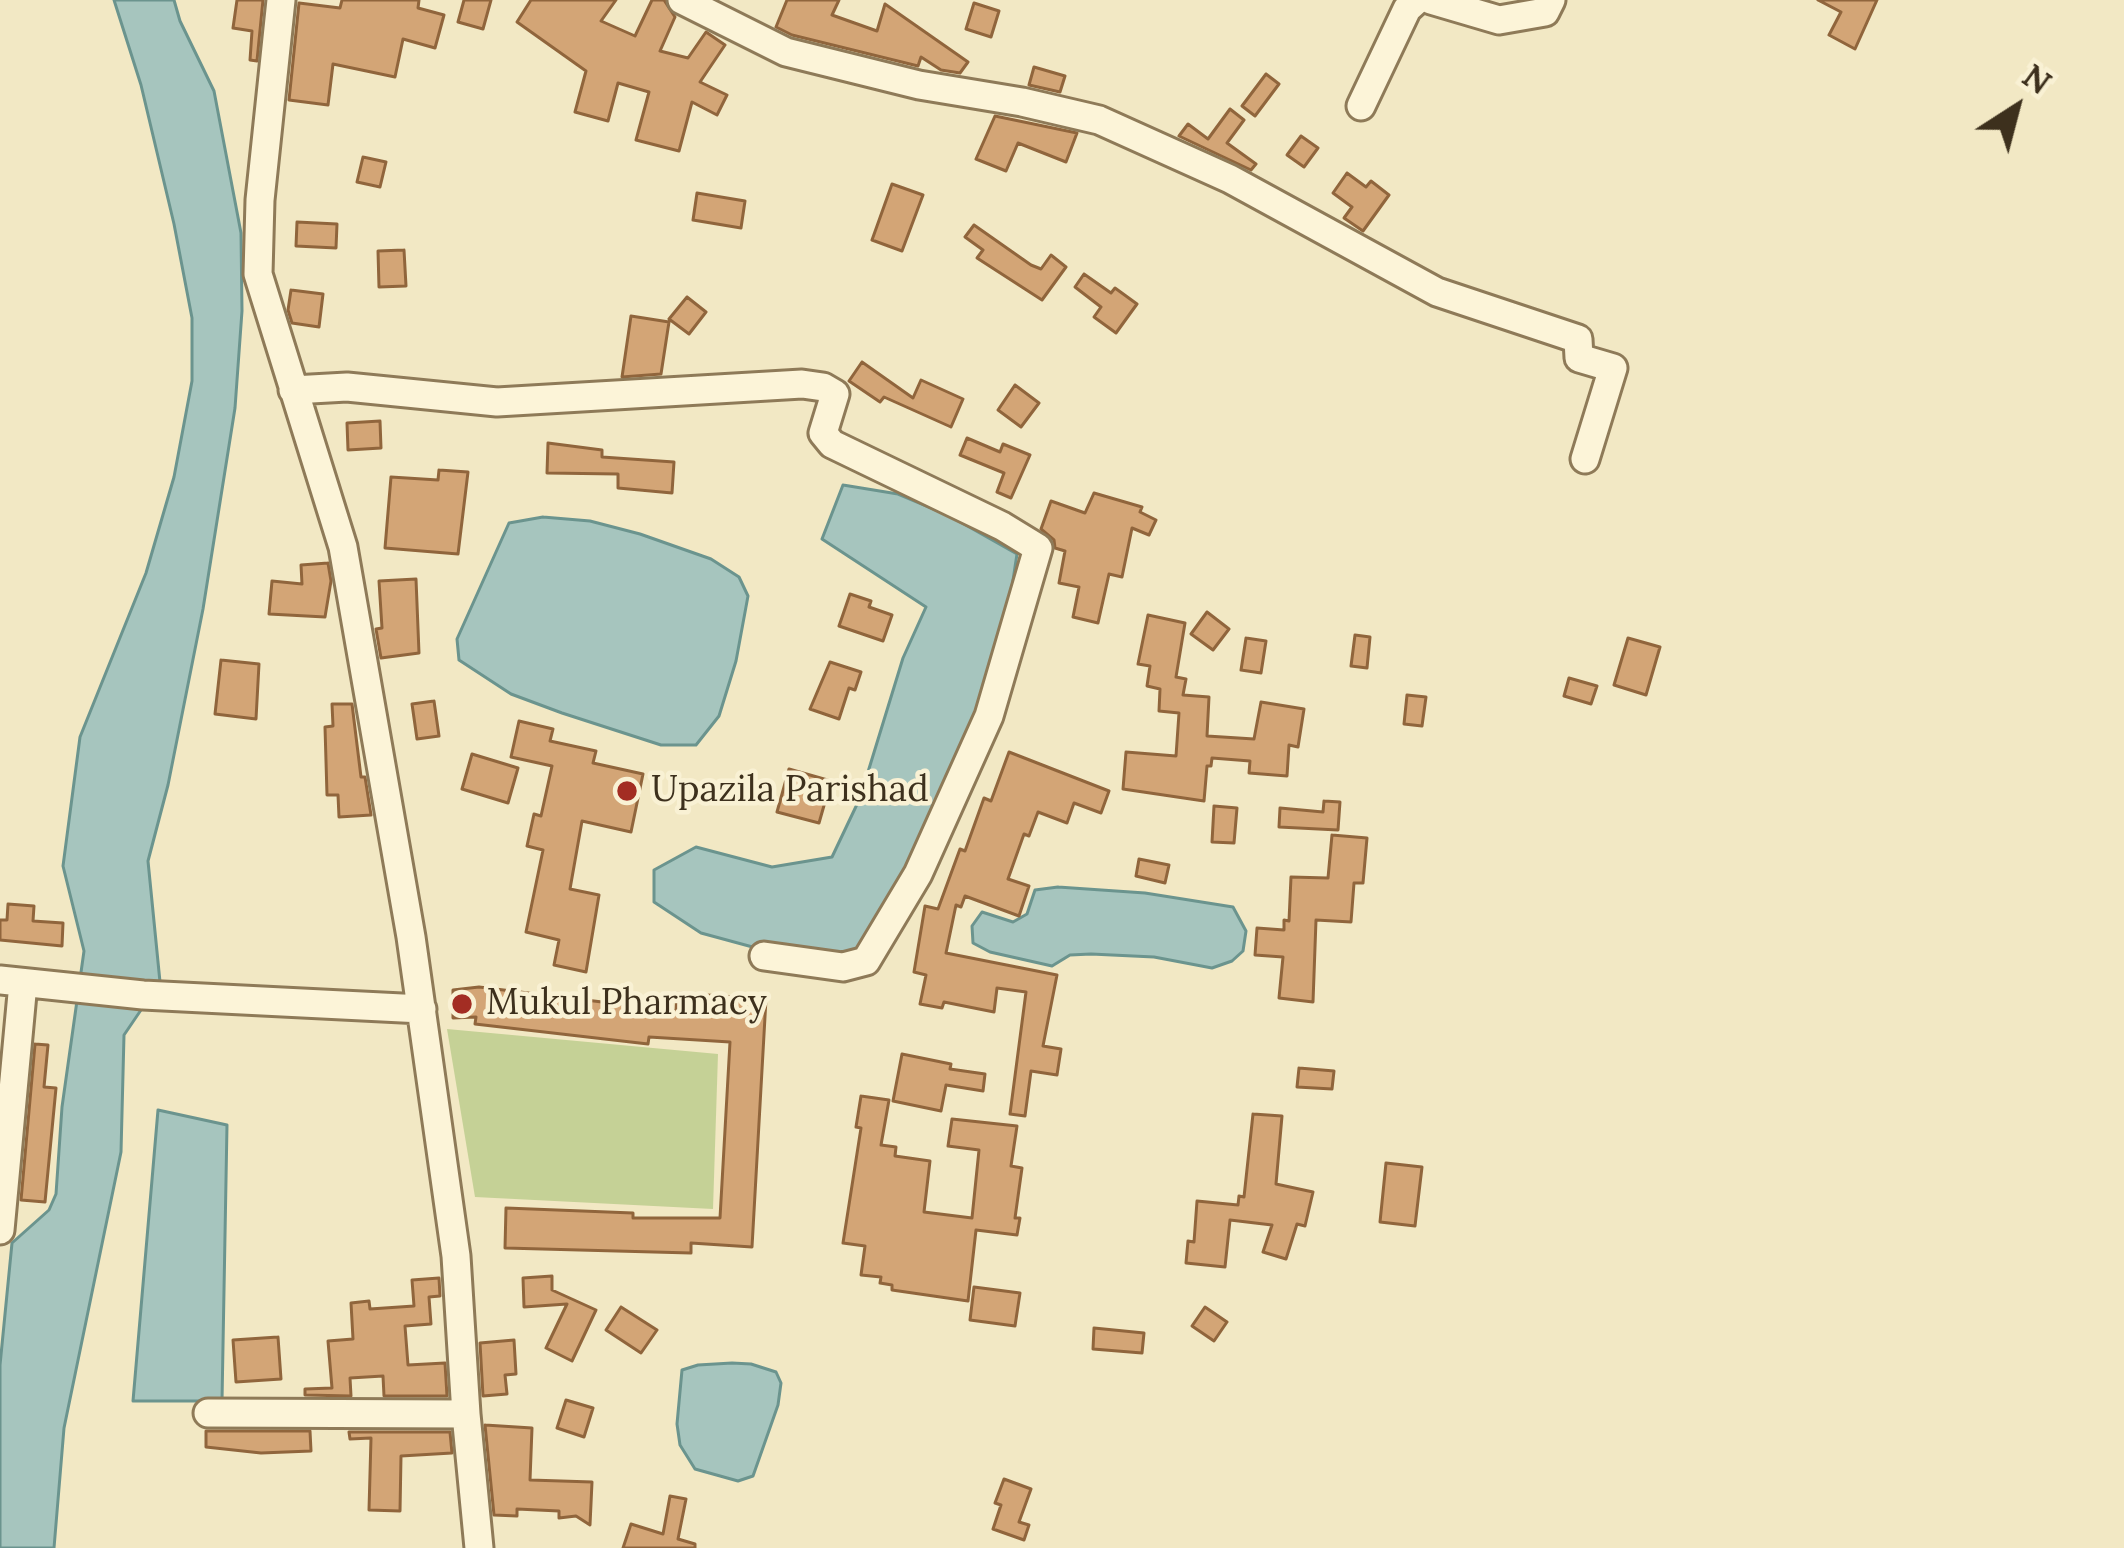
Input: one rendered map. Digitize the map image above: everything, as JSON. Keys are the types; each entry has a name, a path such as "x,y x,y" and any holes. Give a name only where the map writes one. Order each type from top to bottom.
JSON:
{"street":[{"path":"281,0 260,200 258,274 344,547 422,1009 457,1256 479,1548"},
{"path":"682,0 786,52 919,86 1022,101 1099,120 1230,179 1437,292 1578,339 1579,358 1613,368 1585,459"},
{"path":"1361,106 1407,9 1417,0"},
{"path":"1431,0 1499,20 1545,12 1551,0"},
{"path":"293,390 347,387 497,402 802,384 823,387 835,394 823,433 832,444 1038,548 989,716 918,874 866,961 843,967 764,956"},
{"path":"0,1229 11,982 242,1001 422,1009"},
{"path":"208,1413 466,1414"}],"green space":[{"path":"447,1029 718,1054 713,1209 475,1197"}],"water":[{"path":"114,0 174,0 214,91 241,233 242,311 235,408 203,609 148,861 160,982 124,1035 121,1152 64,1428 54,1548 0,1548 0,1365 12,1243 49,1210 56,1194 62,1107 84,951 63,866 80,737 146,573 174,477 192,381 192,318 174,224 141,85"},
{"path":"843,485 898,494 948,515 1017,554 1005,633 981,710 919,857 860,958 771,952 701,933 654,902 654,870 696,847 772,867 832,857 860,798 903,658 926,607 822,539"},
{"path":"543,517 590,521 640,534 711,559 739,577 748,596 736,661 719,716 696,745 661,745 562,713 511,694 459,660 457,639 509,523"},
{"path":"1058,887 1145,893 1233,907 1246,931 1243,951 1212,968 1154,957 1091,954 1070,955 1052,966 990,952 973,943 972,926 982,912 1013,922 1027,914 1035,890"},
{"path":"158,1110 227,1125 222,1401 133,1401"},
{"path":"732,1363 776,1372 781,1383 753,1476 738,1481 695,1469 680,1445 677,1424 682,1370"}],"building":[{"path":"237,0 263,0 257,61 250,60 252,31 233,28"},
{"path":"342,0 419,0 418,8 444,15 435,48 403,39 395,77 333,64 328,105 289,100 299,3 340,8"},
{"path":"464,0 491,0 483,29 458,22"},
{"path":"531,0 616,0 601,21 635,36 652,0 664,0 675,17 660,51 688,58 706,32 725,45 700,82 727,95 717,115 692,102 679,151 636,140 649,92 618,83 608,121 575,112 586,71 517,22"},
{"path":"787,0 839,0 832,15 877,31 885,4 968,62 960,73 941,70 921,57 918,66 792,35 776,27"},
{"path":"1818,0 1877,0 1855,49 1829,35 1841,12"},
{"path":"974,3 999,11 991,37 966,29"},
{"path":"1034,67 1065,76 1060,92 1029,85"},
{"path":"1266,74 1279,84 1255,116 1242,106"},
{"path":"1230,109 1244,120 1227,143 1256,164 1251,170 1179,136 1188,124 1208,139"},
{"path":"995,116 1077,133 1066,162 1018,143 1006,171 976,159"},
{"path":"1301,136 1318,148 1304,167 1287,155"},
{"path":"363,157 386,162 380,187 357,182"},
{"path":"1347,173 1366,187 1371,181 1389,195 1363,231 1344,218 1352,207 1333,193"},
{"path":"892,184 923,195 902,251 872,240"},
{"path":"697,193 745,201 741,228 693,220"},
{"path":"297,222 337,224 336,248 296,246"},
{"path":"974,225 1031,265 1041,269 1051,255 1066,267 1042,300 977,258 983,250 965,237"},
{"path":"404,250 406,286 379,287 378,251"},
{"path":"1084,274 1137,304 1116,333 1094,317 1101,307 1075,287"},
{"path":"291,290 323,294 319,327 292,323 288,310"},
{"path":"687,297 706,312 689,334 669,319"},
{"path":"631,316 669,322 661,374 622,377"},
{"path":"862,362 913,398 921,380 963,399 951,427 884,397 880,402 849,381"},
{"path":"1015,385 1039,403 1021,427 998,410"},
{"path":"380,421 381,448 348,450 347,423"},
{"path":"967,438 1000,452 1003,444 1030,455 1011,498 997,492 1004,473 960,455"},
{"path":"548,443 602,450 602,457 674,462 672,493 618,488 618,474 547,473"},
{"path":"439,470 468,472 458,554 385,548 391,477 438,480"},
{"path":"1094,493 1142,507 1140,512 1156,520 1149,535 1132,528 1122,577 1109,574 1098,623 1073,617 1079,587 1059,583 1065,551 1055,548 1054,540 1041,529 1051,501 1085,513"},
{"path":"328,563 331,581 325,617 269,614 272,581 302,584 301,565"},
{"path":"416,579 419,653 381,658 376,629 382,628 379,581"},
{"path":"850,594 892,615 883,641 839,626"},
{"path":"1207,612 1229,629 1213,650 1191,634"},
{"path":"1148,615 1185,623 1176,677 1186,679 1183,695 1209,697 1207,736 1254,739 1261,702 1304,709 1298,747 1289,745 1287,776 1249,773 1250,761 1212,758 1204,801 1123,789 1126,752 1176,756 1179,713 1159,711 1160,689 1147,686 1150,666 1138,664"},
{"path":"1355,635 1370,637 1367,668 1351,666"},
{"path":"1246,638 1266,641 1261,673 1241,670"},
{"path":"1628,638 1660,647 1646,695 1614,685"},
{"path":"221,660 259,664 256,719 215,714"},
{"path":"830,662 861,672 855,690 849,688 839,719 810,709"},
{"path":"1569,678 1597,686 1591,704 1564,696"},
{"path":"1407,695 1426,697 1422,726 1404,724"},
{"path":"434,701 439,736 417,739 412,704"},
{"path":"332,704 352,704 371,815 339,817 338,795 327,795 325,727 333,726"},
{"path":"519,721 553,729 550,741 596,751 593,763 643,774 631,832 582,821 570,889 599,895 586,972 554,965 559,940 526,932 543,850 527,846 534,814 541,816 552,766 511,757"},
{"path":"1009,752 1109,791 1101,813 1074,803 1067,823 1038,812 1029,836 1024,834 1008,879 1029,886 1019,916 965,896 961,907 956,905 946,953 1057,975 1043,1046 1061,1049 1057,1075 1031,1071 1025,1116 1010,1114 1026,992 997,988 994,1012 944,1002 942,1008 920,1004 926,975 914,972 925,906 938,909 960,849 965,851 984,798 991,801"},
{"path":"472,754 518,768 508,803 462,789"},
{"path":"789,769 831,781 819,823 777,812"},
{"path":"1324,801 1340,802 1338,830 1279,827 1280,808 1323,812"},
{"path":"1214,806 1237,808 1234,843 1212,842"},
{"path":"1332,835 1367,838 1363,883 1354,883 1351,922 1316,920 1313,1002 1279,998 1283,957 1255,955 1257,928 1284,930 1284,920 1289,921 1291,877 1328,878"},
{"path":"1139,859 1169,865 1165,883 1136,876"},
{"path":"8,904 34,906 33,921 63,923 62,946 0,940 0,920 7,920"},
{"path":"479,987 676,1011 677,993 766,999 752,1247 691,1243 691,1253 505,1248 506,1208 633,1213 633,1218 720,1218 730,1042 649,1037 648,1044 475,1024 476,1017 453,1018 453,990"},
{"path":"35,1044 48,1045 44,1087 56,1088 45,1202 21,1200"},
{"path":"902,1054 985,1074 983,1091 946,1085 941,1111 893,1101"},
{"path":"1299,1068 1334,1071 1332,1089 1297,1087"},
{"path":"861,1096 889,1100 881,1145 896,1147 895,1156 930,1161 924,1212 972,1218 979,1150 948,1146 952,1119 1017,1126 1011,1166 1022,1168 1017,1235 976,1230 968,1301 892,1290 892,1285 880,1283 881,1277 861,1275 865,1246 843,1243 861,1128 856,1127"},
{"path":"1253,1114 1282,1116 1276,1184 1313,1192 1305,1226 1297,1224 1286,1259 1263,1252 1272,1225 1230,1220 1225,1267 1186,1263 1188,1241 1194,1242 1197,1201 1238,1205 1239,1196 1244,1197"},
{"path":"1386,1163 1422,1167 1415,1226 1380,1222"},
{"path":"552,1276 552,1290 596,1310 572,1361 546,1348 567,1304 524,1307 523,1278"},
{"path":"439,1278 440,1296 429,1297 431,1324 405,1326 408,1365 445,1363 447,1396 384,1396 383,1376 350,1378 351,1396 305,1395 305,1389 332,1388 328,1341 353,1339 351,1303 369,1301 370,1309 414,1306 412,1280"},
{"path":"974,1287 1020,1293 1015,1326 970,1320"},
{"path":"621,1307 657,1330 641,1353 606,1330"},
{"path":"1205,1307 1227,1322 1214,1341 1192,1326"},
{"path":"1094,1328 1144,1333 1142,1353 1093,1349"},
{"path":"278,1337 281,1379 236,1382 233,1340"},
{"path":"514,1340 516,1374 505,1375 507,1394 483,1396 480,1343"},
{"path":"566,1400 593,1408 584,1437 557,1428"},
{"path":"485,1425 532,1428 530,1480 592,1482 590,1525 576,1516 559,1518 559,1511 517,1509 517,1516 494,1515"},
{"path":"206,1431 310,1431 311,1451 261,1453 206,1447"},
{"path":"349,1432 450,1432 452,1453 401,1456 400,1511 369,1510 371,1438 350,1439"},
{"path":"1004,1479 1031,1489 1019,1522 1029,1525 1024,1540 993,1529 1001,1505 995,1503"},
{"path":"670,1496 686,1499 678,1539 695,1548 623,1548 631,1524 663,1534"}],"place":[{"name":"Upazila Parishad","path":"627,791"},
{"name":"Mukul Pharmacy","path":"462,1004"}]}
